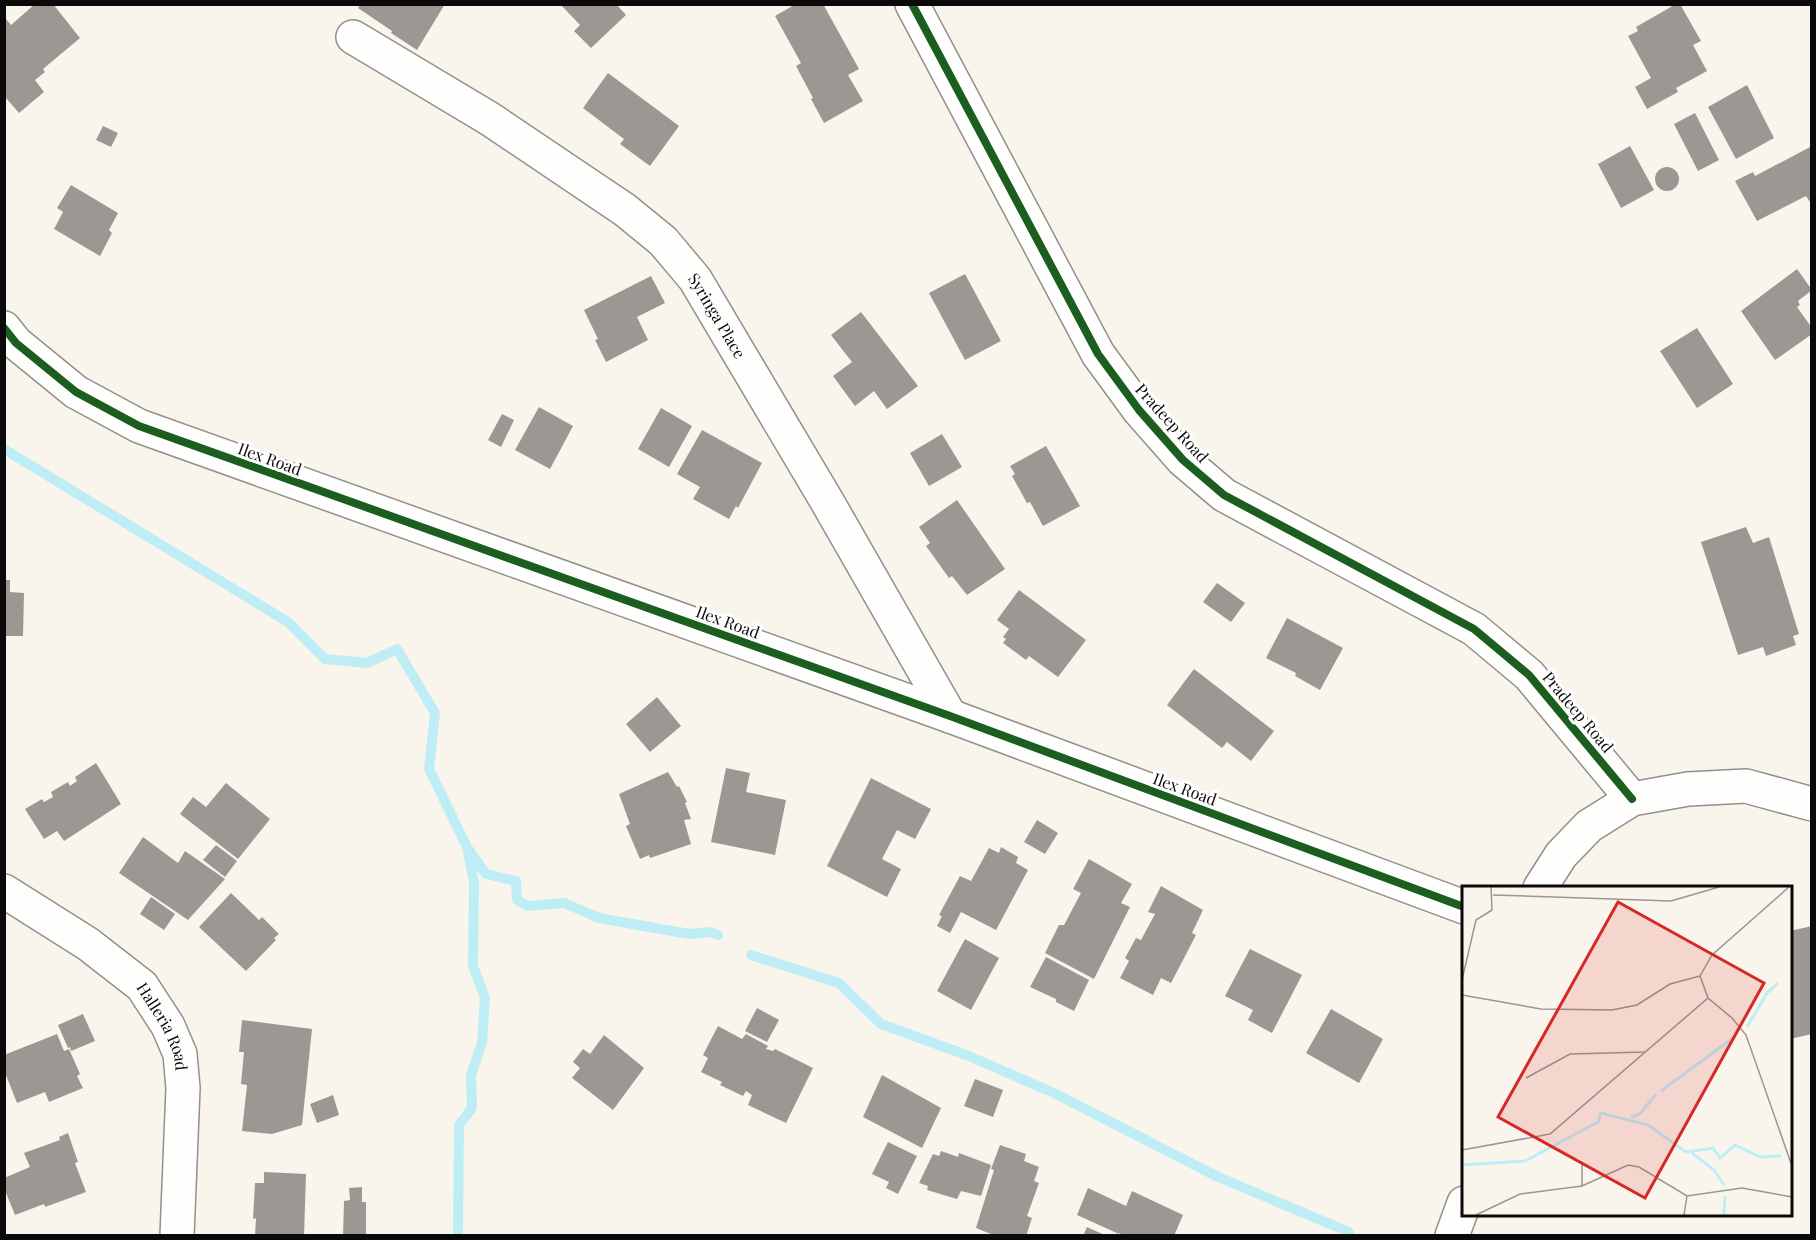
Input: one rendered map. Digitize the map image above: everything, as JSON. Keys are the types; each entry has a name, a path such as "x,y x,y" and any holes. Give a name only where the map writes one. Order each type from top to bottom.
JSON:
{"street":[{"name":"Pradeep Road","path":"912,4 1098,354 1138,410 1183,460 1224,495 1474,629 1529,675 1632,799"},
{"name":"Syringa Place","path":"353,37 490,119 626,210 663,240 696,279 828,503 950,717"},
{"name":"Ilex Road","path":"4,328 16,343 76,392 139,426 950,717 1462,906"},
{"path":"1541,886 1561,855 1589,826 1632,799 1688,789 1746,786 1812,804"},
{"name":"Halleria Road","path":"4,891 88,944 142,986 168,1026 180,1054 183,1088 177,1236"},
{"path":"1452,1236 1462,1208"}],"building":[{"path":"35,4 53,4 80,38 43,69 45,72 35,80 44,92 19,113 5,99 5,20 11,25"},
{"path":"361,4 445,4 417,50 358,8"},
{"path":"560,4 616,4 626,15 591,48 574,31 580,25"},
{"path":"796,4 823,4 859,69 848,75 863,101 824,123 796,66 801,63 775,16"},
{"path":"1676,4 1680,4 1701,41 1693,45 1707,71 1676,88 1678,92 1647,109 1635,87 1651,78 1628,36 1638,31 1636,27"},
{"path":"608,73 679,126 650,166 620,144 624,139 583,108"},
{"path":"1747,85 1774,138 1736,159 1708,107"},
{"path":"1695,113 1719,160 1698,171 1674,124"},
{"path":"103,126 118,133 111,147 96,140"},
{"path":"1630,146 1654,190 1621,208 1598,164"},
{"path":"1812,146 1812,205 1806,196 1757,221 1735,181 1753,172 1755,176"},
{"path":"1667,167 1676,170 1679,179 1676,188 1667,191 1658,188 1655,179 1658,170"},
{"path":"71,185 118,213 109,230 112,233 100,256 54,229 63,212 57,208"},
{"path":"1797,269 1812,290 1798,301 1800,305 1797,307 1812,328 1812,334 1775,360 1741,311"},
{"path":"965,274 1001,341 965,360 929,293"},
{"path":"651,276 665,303 637,317 648,340 606,362 584,310"},
{"path":"861,312 918,386 887,409 874,391 855,406 833,376 852,362 831,335"},
{"path":"1697,328 1733,384 1697,408 1660,351"},
{"path":"539,407 573,426 550,469 515,450"},
{"path":"661,408 692,426 669,467 638,449"},
{"path":"502,414 514,420 501,447 488,440"},
{"path":"702,430 762,463 738,508 736,506 729,519 693,499 700,487 677,474"},
{"path":"942,434 962,467 929,486 910,453"},
{"path":"1046,446 1080,506 1043,526 1012,476 1015,474 1010,466"},
{"path":"957,500 1005,569 967,595 952,576 949,578 926,546 930,543 919,527"},
{"path":"1746,527 1753,543 1769,537 1799,634 1793,636 1796,645 1766,656 1763,647 1738,655 1701,542"},
{"path":"4,580 10,580 10,592 24,593 23,636 4,636"},
{"path":"1217,583 1245,603 1231,622 1203,602"},
{"path":"1019,590 1086,640 1058,677 1029,656 1026,660 1003,643 1006,639 1003,637 1009,629 997,620"},
{"path":"1287,618 1343,648 1320,690 1295,676 1296,673 1266,658"},
{"path":"1194,669 1274,731 1251,761 1227,742 1222,748 1167,705"},
{"path":"657,697 681,726 650,752 626,724"},
{"path":"96,763 121,804 64,841 57,831 44,839 25,809 42,799 44,802 53,797 51,792 68,782 70,786 77,781 75,777"},
{"path":"726,768 750,773 746,792 786,800 775,855 711,842"},
{"path":"668,772 677,787 679,786 687,802 685,803 691,819 684,820 691,844 650,858 649,855 640,859 626,826 630,824 619,794"},
{"path":"871,778 931,809 915,839 897,830 882,859 901,869 887,897 827,866"},
{"path":"226,783 270,819 238,859 180,814 193,797 206,807"},
{"path":"1037,820 1058,833 1045,854 1024,842"},
{"path":"143,837 178,863 185,851 225,879 188,920 119,873"},
{"path":"216,845 237,861 225,877 203,860"},
{"path":"1001,847 1018,857 1016,863 1028,870 996,930 961,912 950,933 937,926 942,916 939,915 960,876 971,881 989,848 999,853"},
{"path":"1089,859 1132,884 1121,903 1130,907 1094,979 1045,953 1059,925 1064,925 1081,893 1073,889"},
{"path":"1161,886 1203,910 1192,933 1196,935 1171,983 1161,978 1153,995 1120,978 1129,961 1125,958 1136,938 1141,940 1155,914 1148,912"},
{"path":"231,893 259,920 262,917 279,934 246,971 199,927"},
{"path":"151,897 175,914 164,930 140,914"},
{"path":"1812,926 1812,1034 1792,1039 1792,931"},
{"path":"965,939 999,958 971,1010 937,991"},
{"path":"1250,949 1302,975 1272,1033 1248,1020 1253,1010 1225,996"},
{"path":"1046,957 1089,980 1074,1011 1056,1002 1056,999 1030,987"},
{"path":"757,1008 779,1020 767,1042 745,1031"},
{"path":"1331,1009 1383,1039 1359,1083 1306,1053"},
{"path":"83,1014 95,1041 71,1051 58,1025"},
{"path":"242,1020 312,1029 302,1125 272,1134 242,1131 247,1085 241,1084 244,1052 239,1052"},
{"path":"718,1026 742,1039 746,1034 768,1046 766,1049 773,1051 775,1049 813,1068 786,1123 748,1105 752,1095 746,1091 743,1096 720,1085 722,1082 701,1072 708,1058 703,1055"},
{"path":"57,1034 64,1051 69,1049 80,1074 77,1076 83,1088 49,1102 45,1092 17,1103 4,1070 4,1055"},
{"path":"604,1035 644,1068 613,1110 572,1078 580,1068 573,1062 583,1049 590,1054"},
{"path":"882,1075 941,1108 922,1148 863,1117"},
{"path":"975,1079 1003,1090 993,1117 964,1106"},
{"path":"333,1095 339,1115 317,1123 310,1104"},
{"path":"68,1133 78,1162 75,1163 86,1192 15,1215 4,1188 4,1178 30,1167 24,1153 60,1140 59,1137"},
{"path":"888,1142 917,1156 898,1194 886,1188 889,1182 872,1174"},
{"path":"1000,1145 1026,1154 1024,1161 1039,1167 1034,1181 1039,1183 1027,1216 1032,1218 1026,1236 996,1236 976,1228 994,1170 991,1169"},
{"path":"941,1151 958,1157 959,1153 991,1165 981,1196 961,1191 957,1199 927,1190 928,1186 919,1183 933,1154 939,1156"},
{"path":"264,1172 306,1174 304,1236 255,1236 256,1218 253,1219 255,1183 264,1183"},
{"path":"362,1187 362,1202 366,1202 366,1236 343,1236 344,1201 350,1200 349,1188"},
{"path":"1088,1188 1126,1206 1132,1191 1183,1215 1174,1236 1125,1236 1077,1215"},
{"path":"1087,1227 1107,1236 1083,1236"}],"waterway":[{"path":"4,449 288,622 325,659 367,663 397,649 435,713 429,769 467,847 474,882 473,966 485,998 482,1043 471,1075 472,1108 459,1125 458,1236"},
{"path":"469,850 486,874 516,881 517,900 527,906 564,903 599,918 689,934 711,932 718,935"},
{"path":"751,955 839,983 881,1024 969,1056 1056,1094 1216,1176 1349,1232"}],"cycle path":[{"path":"912,4 1098,354 1139,410 1183,460 1224,495 1474,629 1529,675 1632,799"},
{"path":"4,328 16,343 76,392 139,426 950,716 1462,906"}]}
